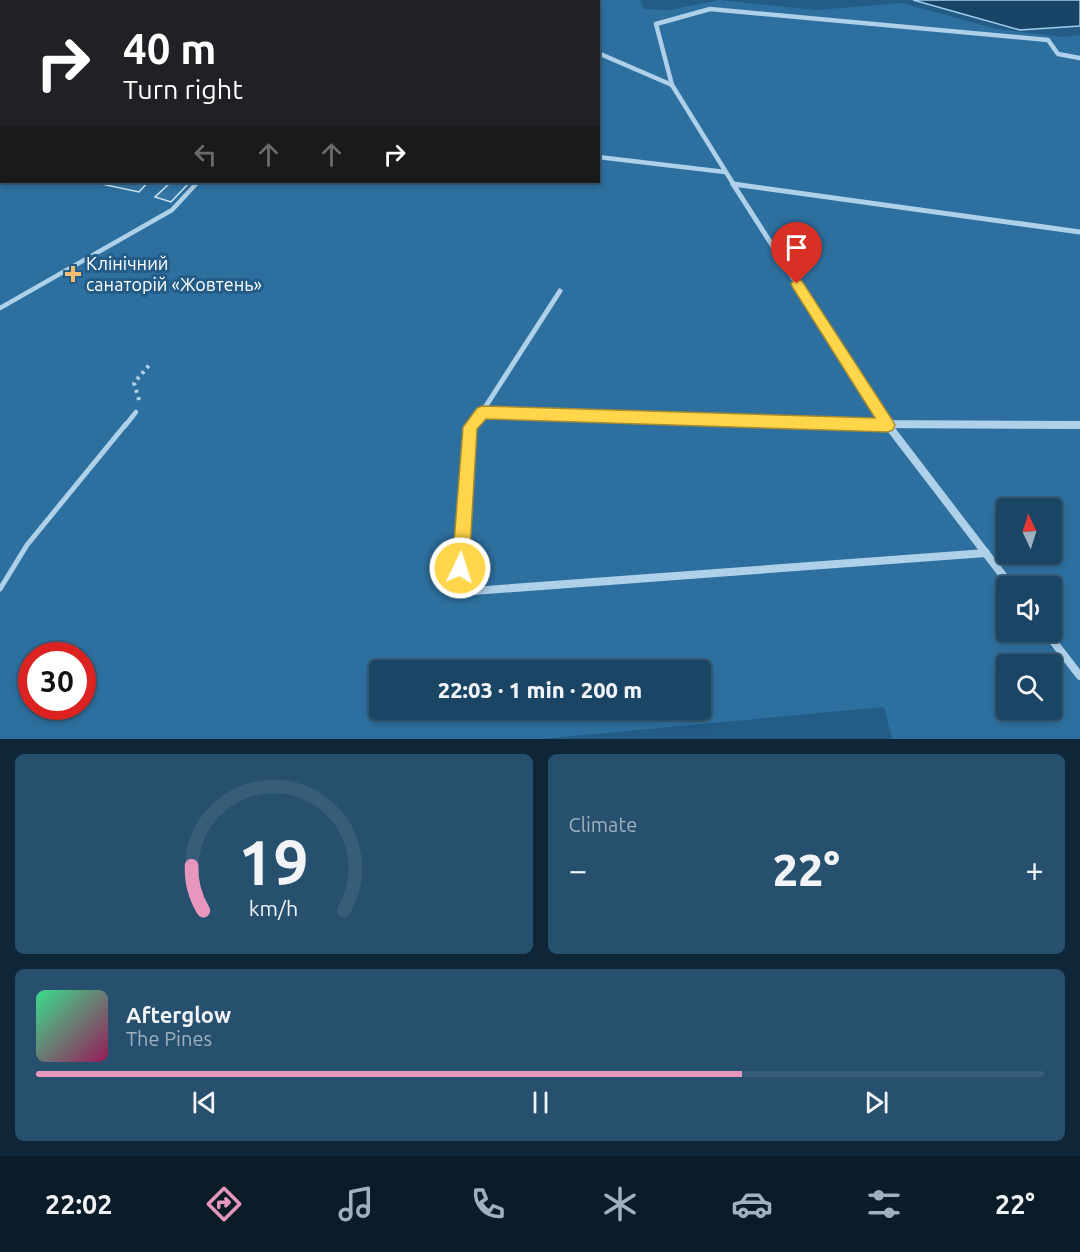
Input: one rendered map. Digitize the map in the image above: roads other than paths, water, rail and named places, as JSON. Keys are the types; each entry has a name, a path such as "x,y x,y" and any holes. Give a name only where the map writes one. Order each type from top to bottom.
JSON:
{"street":[{"path":"1003,576 888,425 725,172 672,85 656,24 710,9 1048,40 1058,54 1080,58"},
{"path":"600,54 672,85"},
{"path":"600,156 725,172"},
{"path":"733,183 1080,232"},
{"path":"560,291 470,427 459,592 986,554"},
{"path":"482,412 888,425 1080,425"},
{"path":"1054,642 1080,676"}],"lane":[{"path":"0,309 172,210 196,183"},
{"path":"0,590 27,545 136,412"}],"place":[{"name":"Клінічний санаторій «Жовтень»","path":"73,274"}]}
